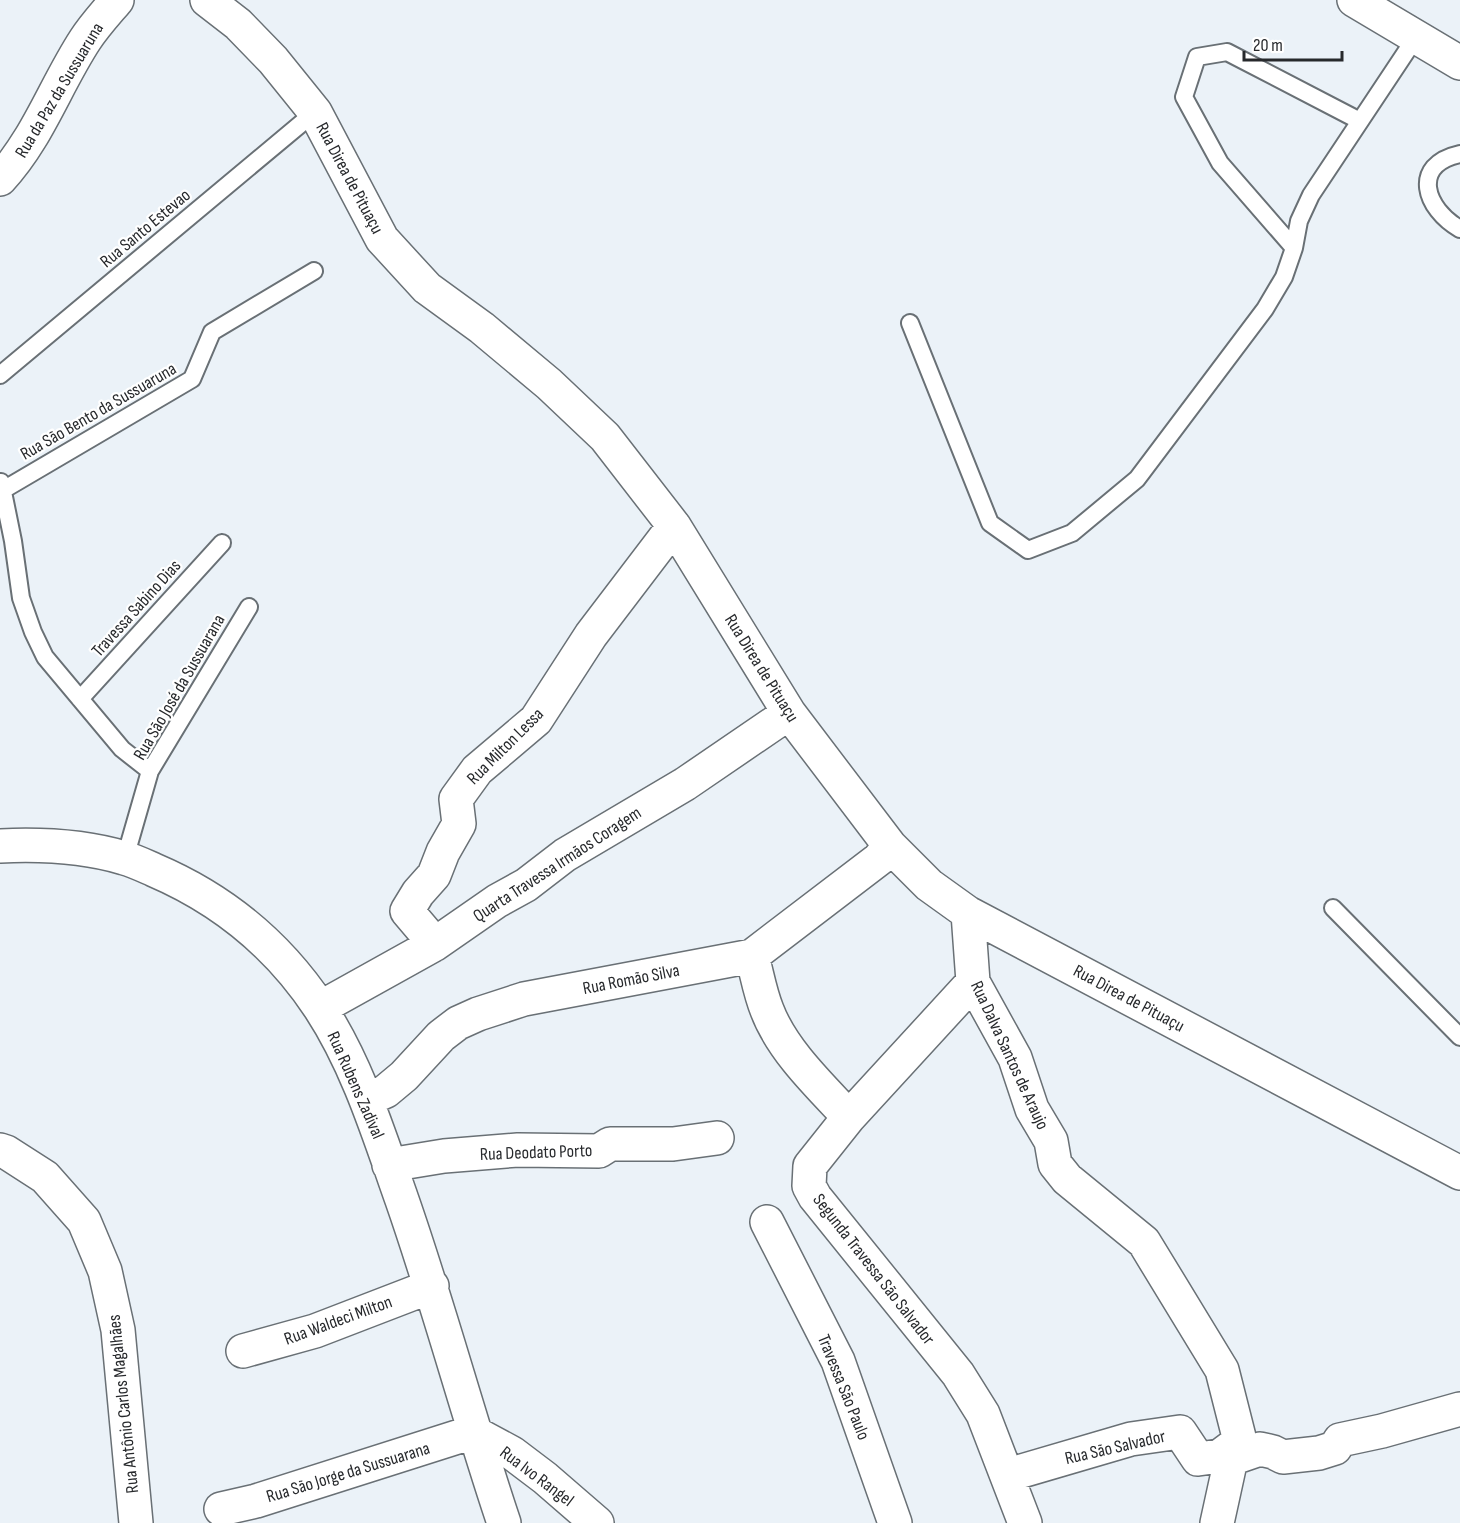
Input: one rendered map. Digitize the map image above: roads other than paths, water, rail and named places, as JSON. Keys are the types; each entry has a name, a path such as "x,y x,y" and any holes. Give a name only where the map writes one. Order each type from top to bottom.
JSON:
{"street":[{"name":"Rua da Paz da Sussuaruna","path":"0,179 34,134 85,39 117,0"},
{"name":"Rua Direa de Pituaçu","path":"207,0 238,24 273,60 315,112 382,239 427,288 482,328 549,384 605,437 674,526 789,713 890,846 929,885 968,912 1460,1173"},
{"path":"1354,0 1460,63"},
{"name":"Rua Milton Lessa","path":"435,944 407,911 434,874 459,824 456,799 477,770 536,720 591,635 674,526"},
{"name":"Quarta Travessa Irmãos Coragem","path":"320,1008 435,944 497,901 526,885 565,855 685,784 789,713"},
{"name":"Rua Rubens Zadival","path":"0,846 44,844 83,849 125,858 176,879 218,903 256,933 284,962 320,1008 366,1100 432,1286 474,1432 504,1523"},
{"name":"Rua Romão Silva","path":"366,1100 386,1090 404,1076 441,1036 458,1023 478,1014 524,999 752,956 879,859 890,846"},
{"name":"Rua Dalva Santos de Araujo","path":"968,912 972,982 1015,1058 1032,1109 1051,1141 1055,1164 1067,1179 1144,1242 1222,1370 1235,1450 1217,1523"},
{"path":"752,956 767,1011 779,1034 803,1067 849,1117"},
{"name":"Segunda Travessa São Salvador","path":"972,982 849,1117 810,1166 809,1186 815,1197 958,1374 983,1414 1025,1523"},
{"name":"Rua Deodato Porto","path":"389,1165 454,1155 518,1150 598,1151 610,1144 673,1144 717,1138"},
{"name":"Rua Antônio Carlos Magalhães","path":"0,1150 45,1177 84,1221 105,1271 118,1330 136,1523"},
{"name":"Travessa São Paulo","path":"767,1222 838,1361 895,1523"},
{"name":"Rua Waldeci Milton","path":"243,1351 315,1331 432,1286"},
{"path":"1235,1450 1260,1449 1283,1457 1319,1453 1335,1448 1340,1440 1460,1409"},
{"name":"Rua São Jorge da Sussuarana","path":"221,1509 256,1501 474,1432"},
{"name":"Rua Ivo Rangel","path":"474,1432 512,1454 545,1478 597,1523"},
{"name":"Rua São Salvador","path":"1008,1475 1131,1439 1180,1432 1198,1459 1220,1456 1235,1450"}],"lane":[{"path":"910,323 990,523 1028,550 1072,534 1137,478 1265,309 1284,277 1294,248 1299,221 1311,195 1416,37"},
{"path":"1294,248 1220,163 1184,97 1197,57 1227,52 1360,121"},
{"name":"Rua Santo Estevao","path":"0,375 315,112"},
{"path":"1460,154 1444,158 1430,173 1428,192 1434,207 1449,223 1460,230"},
{"name":"Rua São Bento da Sussuaruna","path":"1,485 192,379 212,332 314,271"},
{"path":"1,485 13,541 21,598 45,657 122,748 150,771"},
{"name":"Travessa Sabino Dias","path":"80,699 222,543"},
{"name":"Rua São José da Sussuarana","path":"125,858 150,771 249,607"},
{"path":"1333,908 1460,1038"}]}
